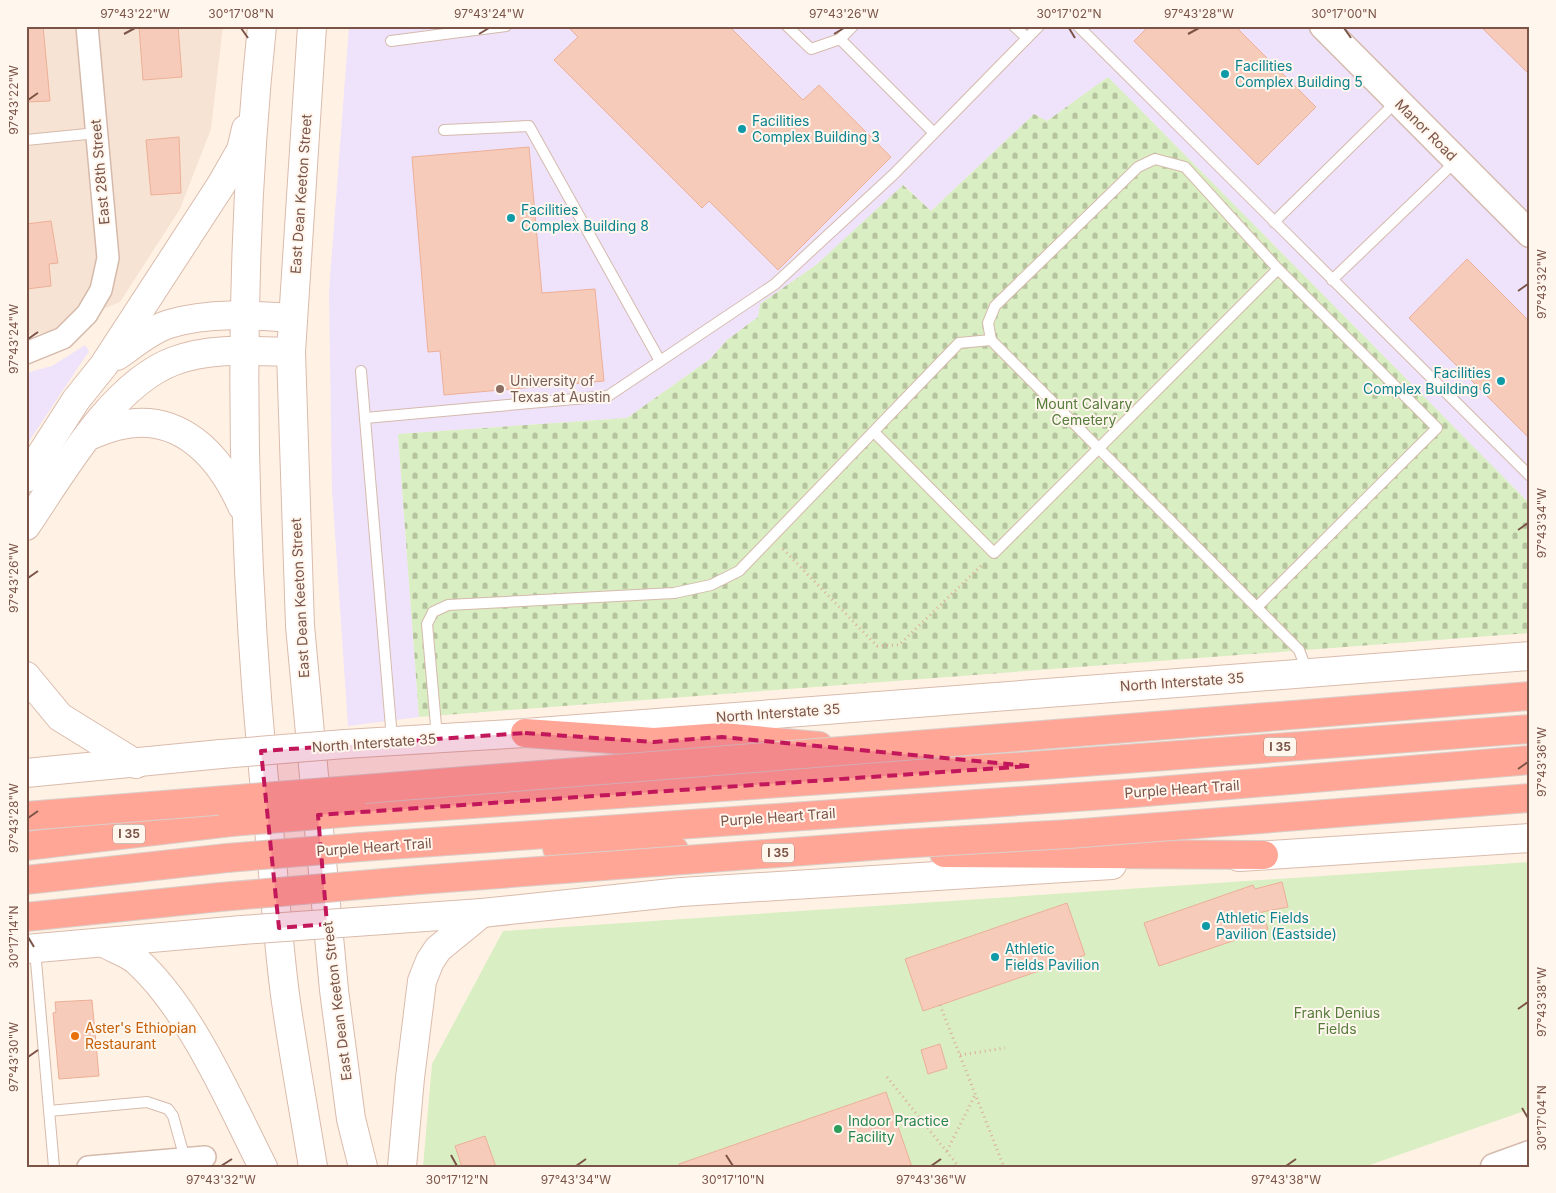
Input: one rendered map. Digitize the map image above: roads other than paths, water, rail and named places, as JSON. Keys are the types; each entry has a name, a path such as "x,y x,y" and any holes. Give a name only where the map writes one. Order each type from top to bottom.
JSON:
{"highway":[{"name":"I 35","path":"26,816 1530,696"},
{"name":"I 35","path":"26,846 231,822 354,812 1030,766 1530,729"},
{"path":"525,733 654,742 722,737 744,738 1030,766"},
{"name":"Purple Heart Trail","path":"26,880 227,858 361,847 945,804 1134,793 1530,760"},
{"name":"I 35","path":"26,917 220,897 409,881 898,844 1149,828 1530,798"},
{"path":"420,844 611,850 1264,855"}],"main road":[{"path":"262,26 256,81 244,315 245,512 260,746 286,1000 313,1167"},
{"name":"East Dean Keeton Street","path":"312,26 291,352 300,626 334,990 351,1119 363,1167"},
{"path":"26,478 76,400 104,365 221,185 240,150 256,81"},
{"path":"104,365 150,333 169,324 212,316 244,315 292,318"},
{"path":"26,526 86,437 134,384 174,361 216,352 244,350 291,352"},
{"path":"86,437 118,426 137,423 165,426 194,441 215,458 232,483 245,512"},
{"name":"North Interstate 35","path":"26,773 344,744 525,733 1530,656"},
{"path":"26,676 60,717 136,764"},
{"path":"30,949 242,930 482,913 681,892 1530,838"},
{"path":"402,1167 410,1078 422,981 430,960 438,949 482,913"},
{"path":"104,943 136,960 159,983 178,1009 218,1078 263,1167"}],"street":[{"name":"East 28th Street","path":"26,353 63,338 87,314 101,290 108,258 87,26"},
{"name":"Manor Road","path":"1323,26 1530,234"},
{"path":"1494,1167 1530,1154"},
{"path":"88,1167 195,1158"}],"lane":[{"path":"391,41 436,31 506,26"},
{"path":"786,26 811,49 840,40 853,26"},
{"path":"1014,26 1027,38"},
{"path":"365,418 608,396 775,284 894,174 1039,26"},
{"path":"1078,26 1530,476"},
{"path":"840,40 934,133"},
{"path":"1274,222 1397,101"},
{"path":"444,130 529,126 660,361"},
{"path":"26,140 97,133"},
{"path":"1256,606 1437,428 1278,269 1185,167 1156,159 1138,167 995,306 988,323 991,340 1299,650 1307,672"},
{"path":"1332,280 1456,161"},
{"path":"874,432 994,553 1278,269"},
{"path":"437,738 427,624 433,612 448,605 683,591 711,584 739,571 960,343 991,340"},
{"path":"361,371 392,741"},
{"path":"30,949 54,1167"},
{"path":"49,1111 147,1102 168,1109 195,1158"}],"place":[{"name":"Facilities Complex Building 5","path":"1225,74"},
{"name":"Facilities Complex Building 3","path":"742,129"},
{"name":"Facilities Complex Building 8","path":"511,218"},
{"name":"Facilities Complex Building 6","path":"1501,381"},
{"name":"University of Texas at Austin","path":"500,389"},
{"name":"Athletic Fields Pavilion (Eastside)","path":"1206,926"},
{"name":"Athletic Fields Pavilion","path":"995,957"},
{"name":"Aster's Ethiopian Restaurant","path":"75,1036"},
{"name":"Indoor Practice Facility","path":"838,1129"}],"park label":[{"name":"Mount Calvary Cemetery","path":"1084,412"},
{"name":"Frank Denius Fields","path":"1337,1022"}]}
